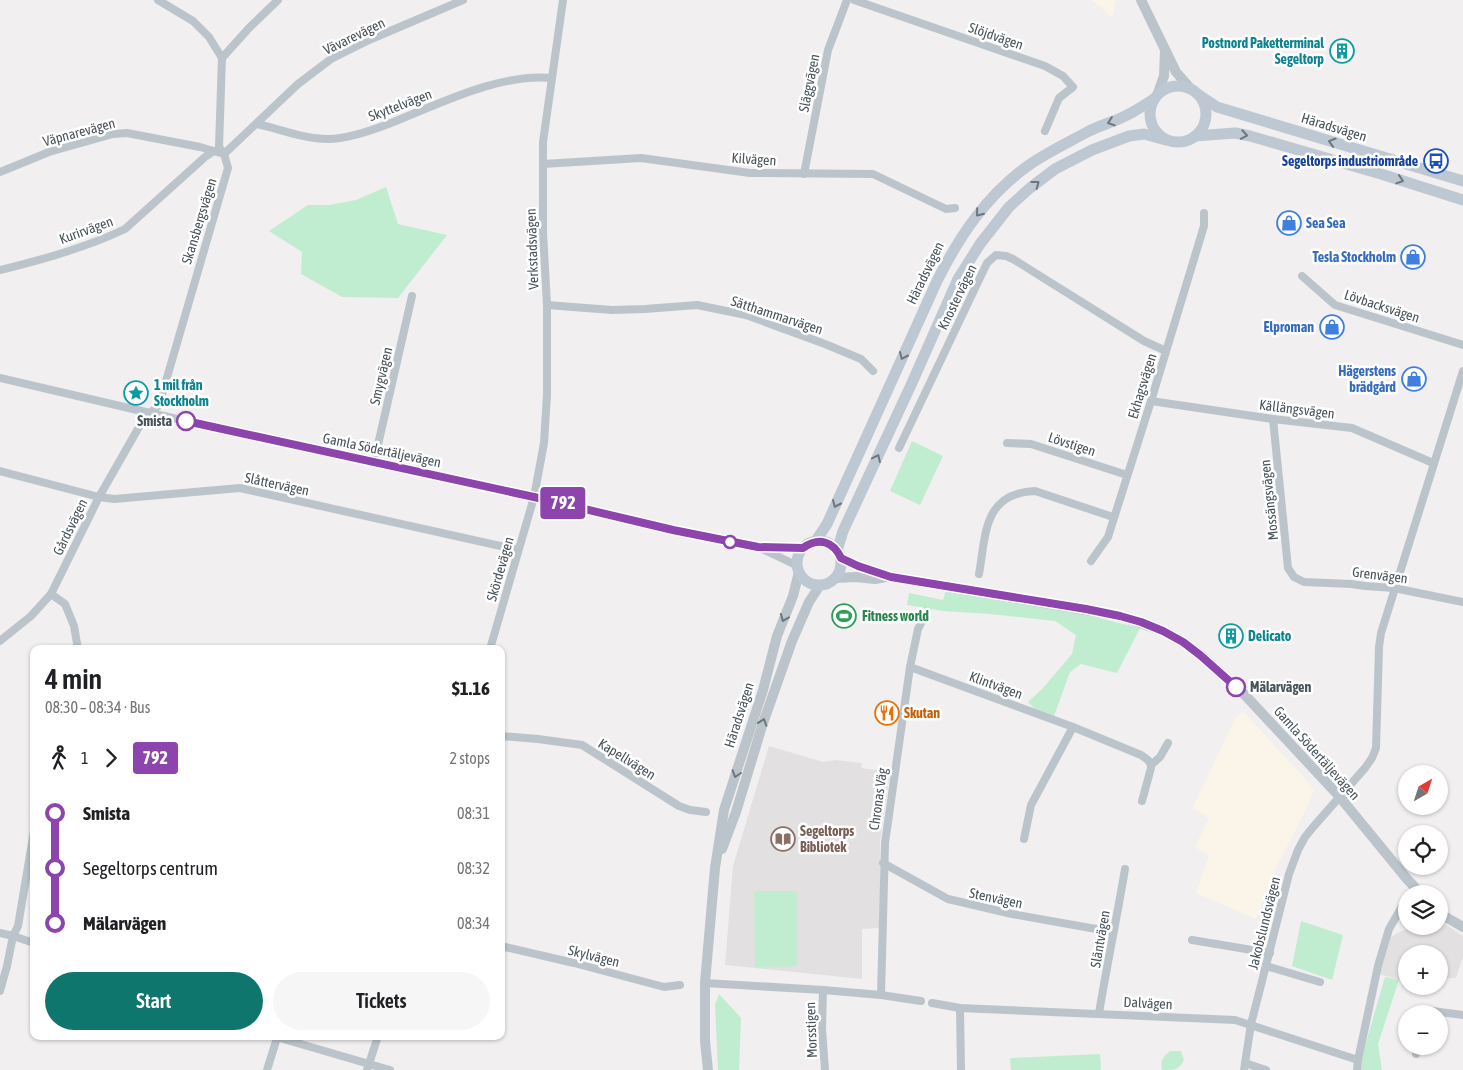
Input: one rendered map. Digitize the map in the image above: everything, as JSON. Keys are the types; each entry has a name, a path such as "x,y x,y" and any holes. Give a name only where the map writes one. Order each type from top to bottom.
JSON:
{"main road":[{"path":"1166,140 1152,127 1150,107 1156,96 1165,89 1174,86 1183,86 1195,92 1204,104 1206,112 1205,121 1195,136"},
{"name":"Häradsvägen","path":"1195,92 1217,107 1463,181"},
{"name":"Häradsvägen","path":"815,542 827,524 937,280 953,249 981,210 1002,188 1029,165 1100,126 1122,118 1141,108 1156,96"},
{"path":"839,554 830,544 815,542 803,548 798,556 798,569 807,581 820,585 827,584 835,578 840,570 839,554 842,531 911,385 958,279 980,244 1009,208 1030,188 1055,169 1092,150 1129,136 1144,134 1177,142 1195,136 1235,133 1381,174 1463,200"}],"street":[{"path":"158,0 193,21 209,37 222,58 278,0"},
{"name":"Vävarevägen","path":"224,154 298,84 330,59 369,40 463,0"},
{"name":"Verkstadsvägen","path":"534,497 544,443 547,394 547,305 543,232 544,142 563,0"},
{"name":"Släggvägen","path":"804,174 828,50 846,0"},
{"name":"Slöjdvägen","path":"854,0 1045,66 1063,76 1073,87 1060,98 1045,131"},
{"path":"1141,0 1176,72 1195,92"},
{"path":"1156,96 1164,76 1165,50"},
{"name":"Skansbergsvägen","path":"150,413 159,405 228,168 224,154 219,148 222,58"},
{"name":"Skyttelvägen","path":"257,124 309,137 329,139 350,136 378,128 436,104 497,84 539,77 552,78"},
{"name":"Väpnarevägen","path":"0,172 49,152 113,134 127,133 224,154"},
{"name":"Kurirvägen","path":"0,270 47,258 109,237 124,229 214,151"},
{"name":"Kilvägen","path":"543,164 641,158 750,172 874,174 946,209 955,208"},
{"name":"Ekhagsvägen","path":"1091,561 1108,537 1204,226 1204,213"},
{"name":"Knostervägen","path":"899,448 987,263 996,255 1013,259 1144,342 1166,351"},
{"name":"Lövbacksvägen","path":"1302,276 1335,305 1463,345"},
{"name":"Smygvägen","path":"374,462 412,296"},
{"name":"Sätthammarvägen","path":"547,305 612,310 645,310 698,305 746,315 825,344 861,359 873,370"},
{"path":"1339,796 1365,768 1376,748 1381,634 1463,371"},
{"name":"Gamla Södertäljevägen","path":"0,378 150,413 534,497 673,530 758,547 803,548"},
{"name":"Källängsvägen","path":"1151,402 1352,428 1434,463"},
{"name":"Gårdsvägen","path":"0,641 30,616 51,594 99,496 143,420 150,413"},
{"name":"Mossängsvägen","path":"1273,419 1288,568 1294,577"},
{"name":"Lövstigen","path":"1007,443 1032,444 1127,475"},
{"name":"Slåttervägen","path":"0,471 114,499 240,488 518,550"},
{"path":"979,574 990,518 1000,504 1014,494 1024,491 1035,491 1113,517"},
{"name":"Skördevägen","path":"491,645 534,497"},
{"name":"Gamla Södertäljevägen","path":"758,547 798,569"},
{"name":"Gamla Södertäljevägen","path":"839,554 858,566 891,577 1112,614 1141,622 1183,642 1244,694 1339,796 1413,885"},
{"name":"Häradsvägen","path":"708,1070 705,1041 705,983 715,868 724,810 760,699 777,636 793,596 798,569"},
{"name":"Gamla Södertäljevägen","path":"835,578 856,577 875,579 891,577"},
{"name":"Grenvägen","path":"1294,577 1304,582 1394,588 1463,602"},
{"name":"Häradsvägen","path":"715,868 736,812 762,726 789,650 809,602 820,585"},
{"path":"51,594 65,604 74,626 77,645"},
{"name":"Chronas Väg","path":"881,995 884,843 910,667 918,628 927,612"},
{"name":"Klintvägen","path":"910,667 1073,727 1141,755 1151,765"},
{"path":"1024,839 1031,805 1073,727"},
{"name":"Kapellvägen","path":"505,736 582,745 679,806 690,810 706,812"},
{"path":"1142,802 1151,765 1160,757 1168,743"},
{"name":"Jakobslundsvägen","path":"1245,1067 1251,1024 1288,877 1298,850 1309,831 1339,796"},
{"path":"0,991 13,936 18,926 30,855"},
{"name":"Stenvägen","path":"883,863 948,899 1012,914 1113,932"},
{"name":"Släntvägen","path":"1099,1013 1125,869"},
{"path":"1357,1070 1378,966 1389,930 1398,914"},
{"path":"1448,918 1463,927"},
{"path":"0,933 30,942"},
{"path":"1192,940 1270,952"},
{"name":"Skylvägen","path":"505,947 664,987 680,985"},
{"path":"1266,966 1320,982"},
{"path":"705,983 822,990 881,995 921,1001"},
{"name":"Morsstigen","path":"822,990 825,1070"},
{"name":"Dalvägen","path":"932,1003 960,1008 1235,1020 1358,1060"},
{"path":"960,1008 961,1070"},
{"path":"1448,1013 1463,1015"},
{"path":"267,1070 274,1040"},
{"path":"285,1040 357,1061 369,1067 390,1070"},
{"path":"369,1067 377,1040"},
{"path":"1245,1067 1266,1070"}],"shaded area":[{"path":"1092,0 1116,0 1112,17"},
{"path":"1243,711 1314,789 1308,806 1278,864 1256,919 1196,893 1209,856 1195,847 1209,818 1193,807 1235,719"},
{"path":"769,746 823,762 836,760 862,763 861,768 890,772 880,842 880,928 862,929 862,979 725,965 733,866"},
{"path":"1448,926 1463,936 1463,956 1456,978 1448,978 1448,945 1398,945 1398,980 1380,974 1391,937 1398,933 1398,935 1448,935"}],"green space":[{"path":"386,187 398,224 447,235 398,298 342,297 301,274 302,252 269,231 308,205 330,205 356,200"},
{"path":"912,441 943,456 920,505 890,491"},
{"path":"946,590 1062,609 1140,628 1117,673 1081,664 1070,672 1054,716 1035,709 1028,702 1043,688 1072,654 1076,635 1055,621 943,611 907,605 909,593 943,600"},
{"path":"754,891 797,891 797,966 755,967"},
{"path":"1301,921 1343,935 1332,980 1292,966"},
{"path":"1385,977 1398,980 1378,1044 1382,1070 1360,1070 1360,1063"},
{"path":"719,994 741,1018 739,1070 718,1070 715,1005"},
{"path":"1170,1051 1181,1051 1184,1060 1176,1069 1162,1070 1161,1064 1163,1059"},
{"path":"1100,1054 1101,1070 1011,1070 1010,1058"}],"bus line":[{"name":"792","path":"186,421 534,497 673,530 758,547 803,548 815,542 822,542 830,544 841,558 891,577 1120,616 1163,631 1183,642 1236,687"}],"place":[{"name":"Postnord Paketterminal Segeltorp","path":"1342,51"},
{"name":"Segeltorps industriområde","path":"1436,161"},
{"name":"Sea Sea","path":"1289,223"},
{"name":"Tesla Stockholm","path":"1413,257"},
{"name":"Elproman","path":"1332,327"},
{"name":"Hägerstens brädgård","path":"1414,379"},
{"name":"1 mil från Stockholm","path":"136,393"},
{"name":"Smista","path":"186,421"},
{"name":"Fitness world","path":"844,616"},
{"name":"Delicato","path":"1231,636"},
{"name":"Mälarvägen","path":"1236,687"},
{"name":"Skutan","path":"887,713"},
{"name":"Segeltorps Bibliotek","path":"783,839"}]}
